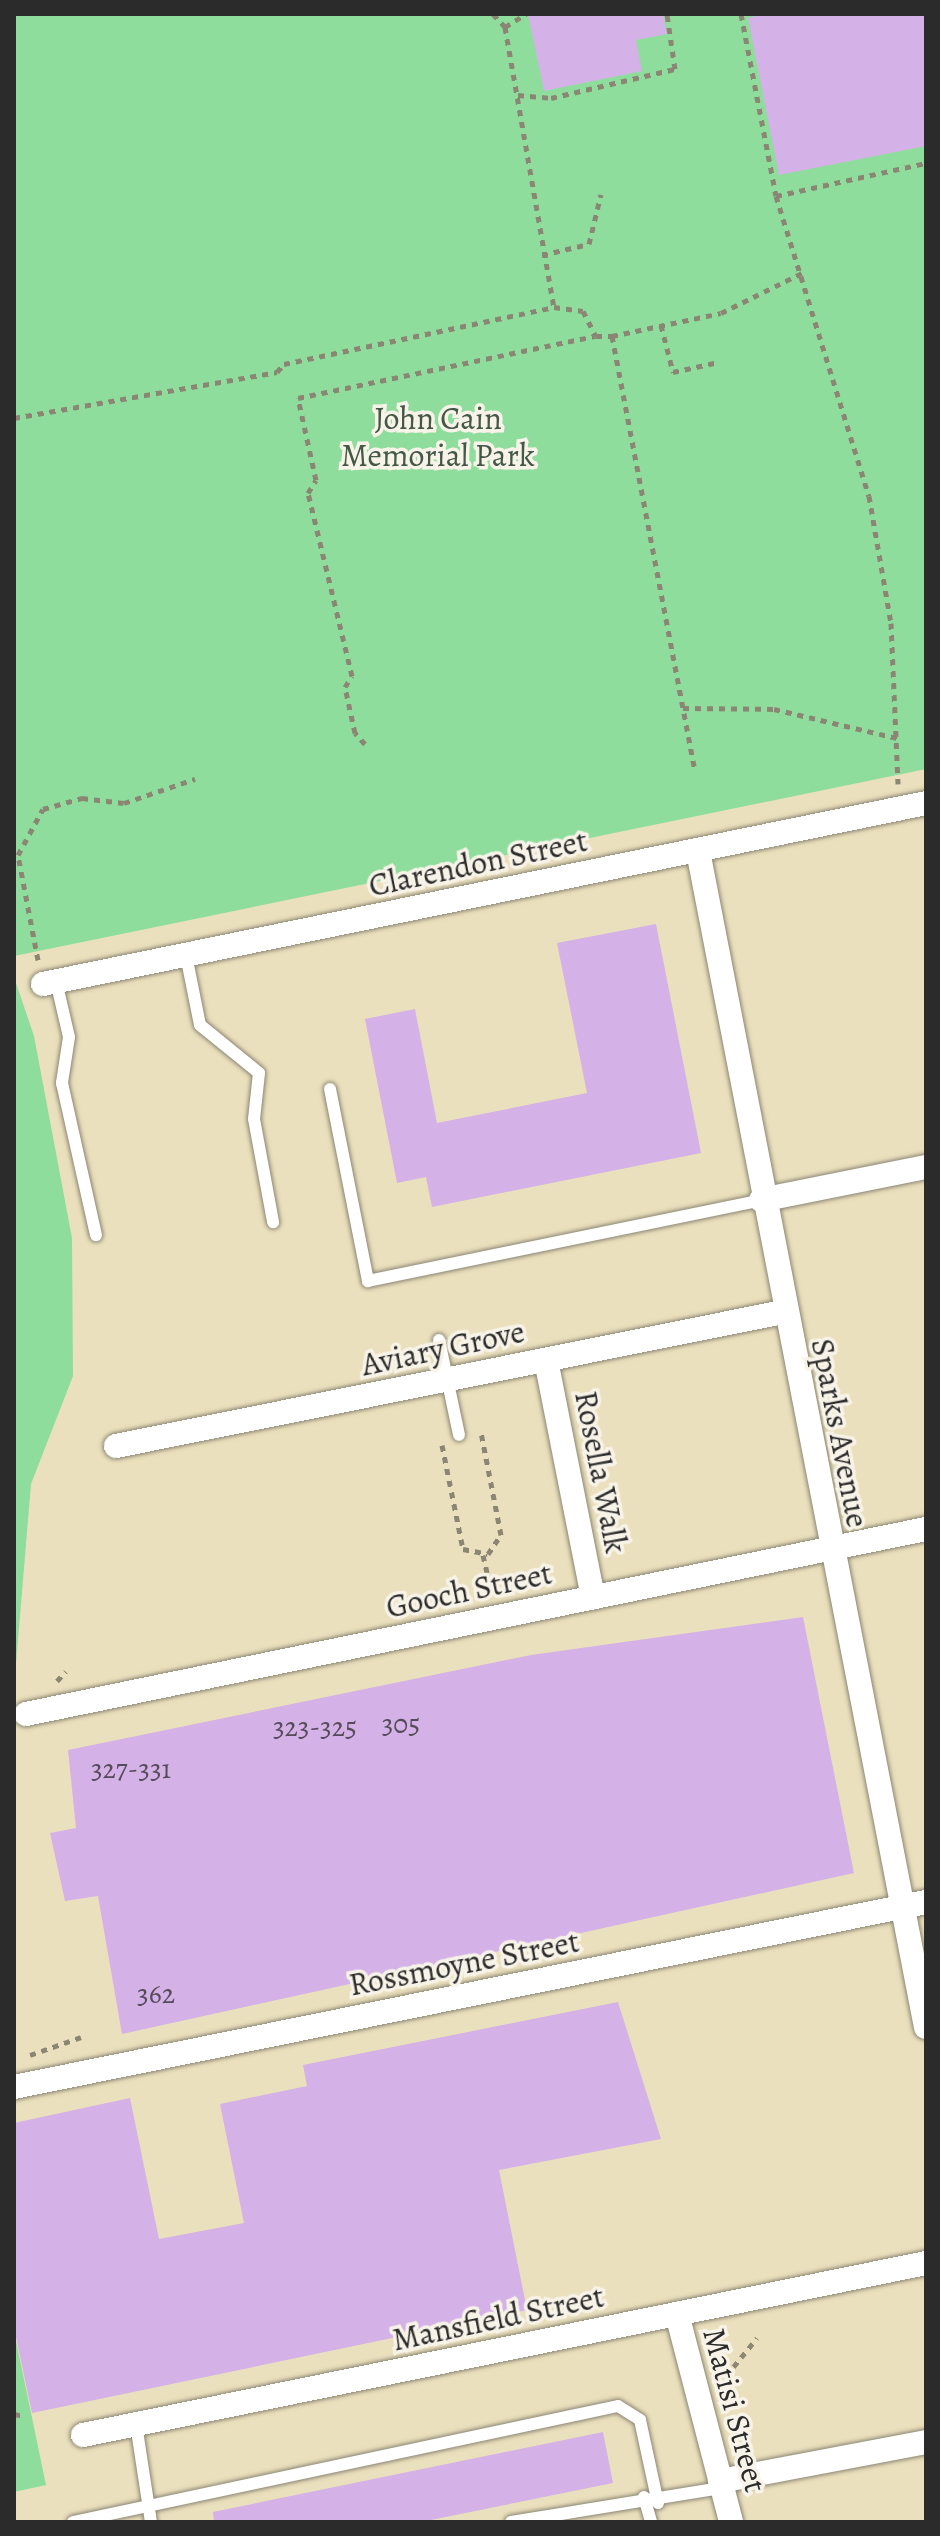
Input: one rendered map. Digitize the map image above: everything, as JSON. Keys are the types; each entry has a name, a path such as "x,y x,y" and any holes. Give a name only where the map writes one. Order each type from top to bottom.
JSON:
{"street":[{"name":"Clarendon Street","path":"50,983 914,806"},
{"name":"Sparks Avenue","path":"698,851 761,1200 831,1548 914,1904 926,2027"},
{"path":"761,1200 926,1167"},
{"name":"Aviary Grove","path":"116,1446 783,1312"},
{"name":"Rosella Walk","path":"546,1360 593,1597"},
{"name":"Gooch Street","path":"26,1714 926,1529"},
{"name":"Rossmoyne Street","path":"14,2087 914,1904"},
{"name":"Mansfield Street","path":"83,2435 926,2263"},
{"name":"Matisi Street","path":"677,2314 731,2522"},
{"path":"721,2484 926,2442"}],"lane":[{"path":"186,955 200,1025 259,1073 254,1119 273,1222"},
{"path":"50,983 69,1037 62,1083 96,1235"},
{"path":"330,1089 368,1281 761,1200"},
{"path":"439,1340 459,1435"},
{"path":"73,2522 618,2406 640,2420 658,2503"},
{"path":"136,2424 153,2504 151,2522"},
{"path":"511,2522 644,2497 658,2503 721,2484"},
{"path":"644,2497 651,2522"}],"path":[{"path":"493,14 505,27 542,255 554,307"},
{"path":"505,27 526,14"},
{"path":"518,95 551,98 675,69 667,14"},
{"path":"741,14 776,196 869,496 901,739 895,766 914,806"},
{"path":"776,196 926,163"},
{"path":"542,255 589,244 601,194"},
{"path":"365,744 355,733 345,687 352,676 308,493 316,480 298,398 721,313 802,273"},
{"path":"14,418 277,372 284,364 554,307 583,311 596,336"},
{"path":"661,325 673,372 719,362"},
{"path":"612,336 694,767"},
{"path":"683,708 774,709 901,739"},
{"path":"50,983 18,855 30,824 59,800 124,803 195,779"},
{"path":"441,1439 463,1549 483,1555 496,1549 501,1535 481,1432"},
{"path":"483,1555 490,1586"},
{"path":"23,2057 81,2037"},
{"path":"726,2376 757,2338"},
{"path":"14,2414 24,2416"}],"green space":[{"name":"John Cain Memorial Park","path":"14,14 926,14 926,769 14,956"},
{"path":"14,977 34,1036 72,1238 73,1376 31,1484 14,1688"},
{"path":"14,2331 46,2485 14,2492"}],"building":[{"path":"528,14 663,14 667,34 636,40 642,71 544,91"},
{"path":"765,14 926,14 926,146 779,175 748,18"},
{"path":"656,924 701,1153 432,1207 426,1177 397,1183 365,1019 415,1009 437,1123 587,1093 557,943"},
{"path":"803,1617 854,1873 122,2034 98,1896 65,1901 50,1833 76,1828 68,1750 531,1655"},
{"path":"618,2002 661,2139 499,2170 527,2310 32,2413 14,2328 14,2123 130,2098 159,2239 244,2223 220,2104 307,2086 303,2065"},
{"path":"603,2432 613,2483 421,2522 214,2522 213,2512"}]}
